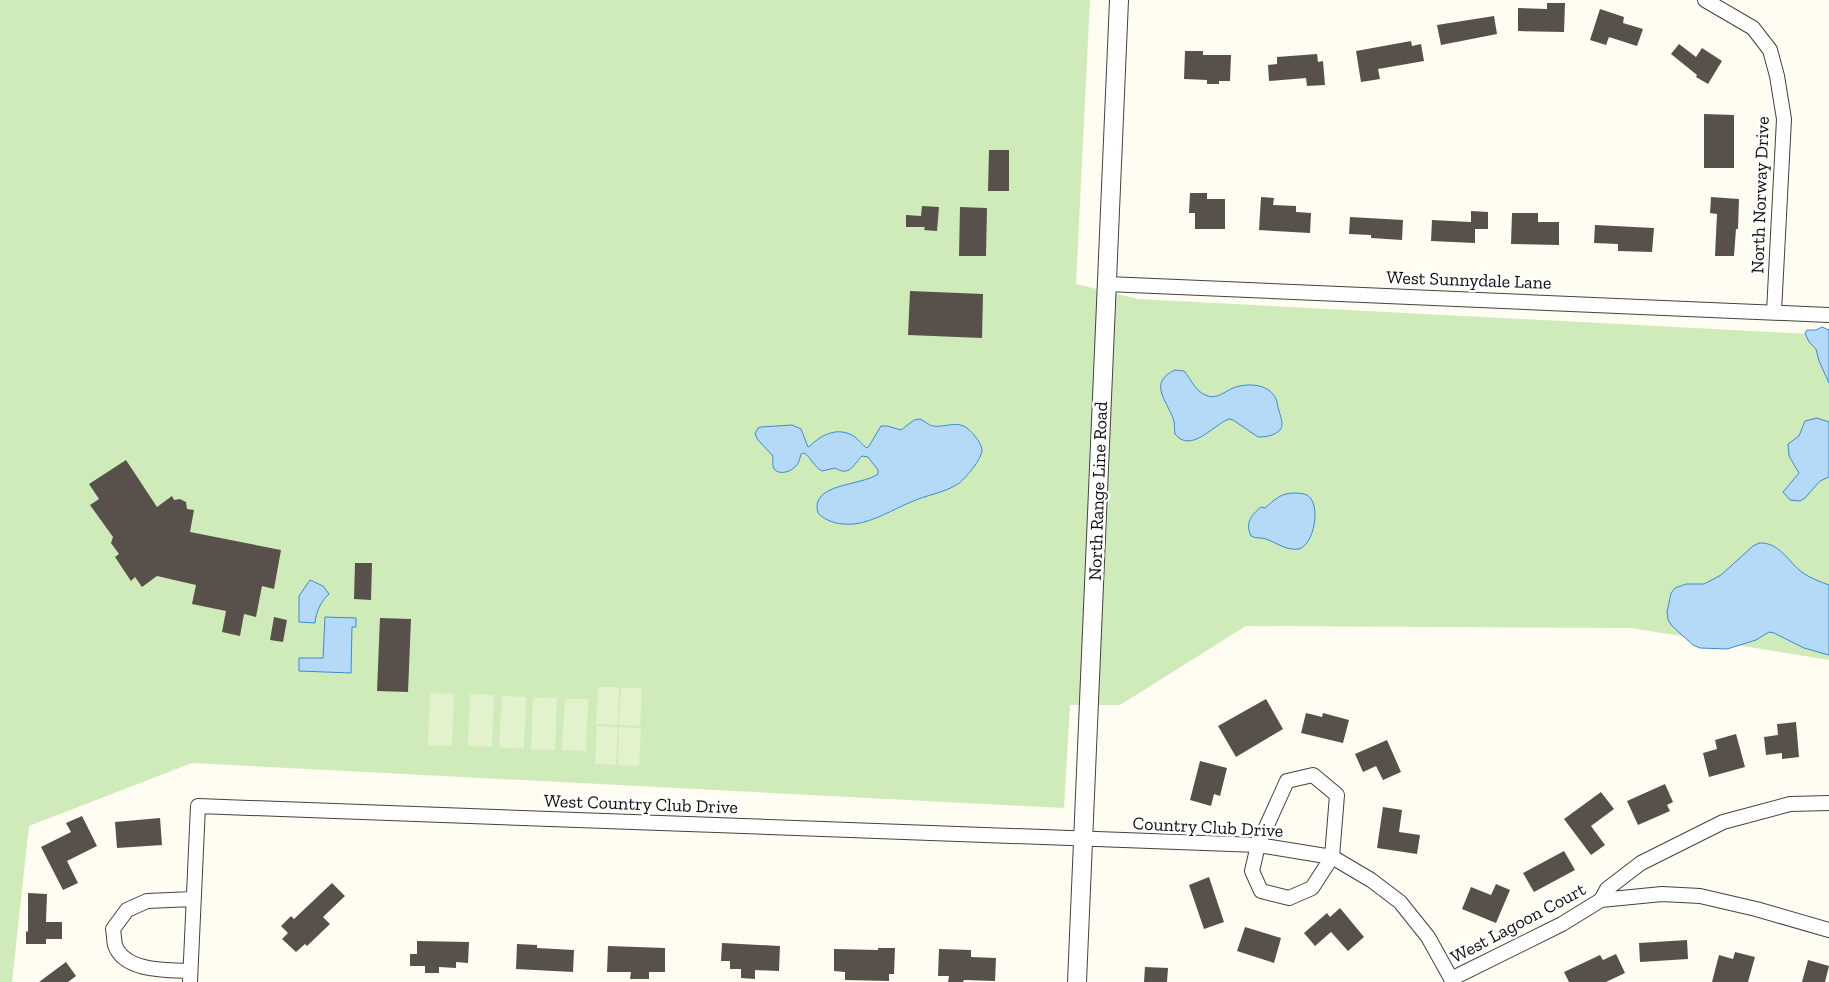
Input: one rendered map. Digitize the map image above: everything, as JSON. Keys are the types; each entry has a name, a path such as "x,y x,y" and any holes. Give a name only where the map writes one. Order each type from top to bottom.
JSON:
{"street":[{"name":"North Range Line Road","path":"1077,982 1119,0"},
{"name":"North Norway Drive","path":"1705,0 1753,28 1770,50 1777,76 1784,120 1774,312"},
{"name":"West Sunnydale Lane","path":"1107,284 1829,315"},
{"path":"1313,775 1337,796 1332,857 1312,888 1289,898 1261,890 1252,871 1258,845 1287,781 1313,775"},
{"name":"West Lagoon Court","path":"1601,900 1607,889 1642,863 1723,822 1790,804 1829,803"},
{"name":"West Country Club Drive","path":"193,899 198,806 1084,840"},
{"name":"Country Club Drive","path":"1084,840 1258,845 1332,857 1371,880 1400,902 1428,937 1452,980"},
{"name":"West Lagoon Court","path":"1452,980 1562,924 1601,900 1662,894 1700,896 1756,909 1829,930"},
{"path":"193,899 190,977 144,968 123,957 116,946 113,930 127,910 148,901 193,899"}],"green space":[{"path":"0,0 1090,0 1076,284 1138,299 1829,335 1829,660 1631,628 1246,626 1120,705 1070,705 1064,808 192,763 29,826 12,982 0,982"},
{"path":"598,687 619,687 618,725 596,724"},
{"path":"621,688 642,688 640,726 619,725"},
{"path":"430,693 454,694 452,746 428,745"},
{"path":"470,694 494,695 492,747 468,746"},
{"path":"502,696 526,697 524,749 499,747"},
{"path":"533,697 557,698 555,750 531,749"},
{"path":"565,699 588,699 586,751 562,750"},
{"path":"597,726 618,727 616,765 595,764"},
{"path":"619,727 641,728 639,766 618,765"}],"water":[{"path":"1822,327 1829,330 1829,383 1816,349 1809,342 1805,333 1807,330 1816,330"},
{"path":"1175,370 1184,371 1200,392 1211,397 1244,385 1256,385 1267,389 1277,400 1282,421 1280,430 1270,436 1258,437 1229,419 1195,440 1181,439 1175,434 1174,420 1161,392 1162,380"},
{"path":"1817,418 1829,422 1829,477 1820,481 1800,501 1790,500 1783,492 1799,473 1789,456 1788,444 1799,436 1805,421"},
{"path":"920,419 933,426 955,424 967,428 972,432 982,450 976,463 965,478 953,487 876,518 854,524 840,524 826,519 818,513 817,503 821,496 829,491 878,474 878,470 868,457 862,456 848,471 835,468 822,471 804,453 801,454 794,468 786,472 779,472 773,467 773,456 755,434 758,428 761,427 792,425 801,429 808,447 825,435 843,432 855,437 867,448 881,426 901,430 914,420"},
{"path":"1292,493 1307,495 1312,500 1314,507 1315,515 1312,533 1304,546 1299,549 1290,549 1266,539 1251,536 1249,523 1254,513 1261,507 1265,508 1281,496"},
{"path":"1759,543 1778,549 1803,573 1829,585 1829,655 1804,648 1769,632 1756,640 1727,649 1700,648 1693,645 1668,620 1667,612 1671,593 1675,588 1686,584 1704,584 1721,575 1753,546"},
{"path":"310,580 323,586 329,594 319,607 315,623 299,622 299,596"},
{"path":"325,617 356,618 356,627 352,627 351,673 299,671 299,658 323,658"}],"building":[{"path":"1547,3 1565,3 1564,32 1518,31 1518,8 1547,9"},
{"path":"1600,9 1624,17 1623,23 1643,29 1637,46 1609,37 1606,45 1590,40"},
{"path":"1494,16 1497,34 1441,45 1437,25"},
{"path":"1411,41 1412,46 1421,44 1424,61 1378,69 1380,79 1361,82 1356,51"},
{"path":"1679,44 1696,57 1702,48 1722,61 1708,84 1696,77 1697,75 1671,54"},
{"path":"1185,51 1203,51 1203,55 1231,55 1230,81 1219,81 1219,84 1207,84 1207,80 1184,79"},
{"path":"1317,54 1318,62 1323,61 1325,85 1307,86 1306,78 1269,81 1268,65 1277,64 1277,57"},
{"path":"1704,114 1734,115 1734,168 1704,168"},
{"path":"989,150 1009,150 1009,191 988,191"},
{"path":"1190,193 1207,193 1207,199 1225,199 1225,229 1195,229 1195,213 1189,213"},
{"path":"1261,197 1274,198 1273,205 1296,206 1296,212 1311,213 1310,233 1259,230"},
{"path":"1711,197 1739,199 1738,229 1736,229 1734,256 1715,256 1717,214 1710,213"},
{"path":"922,206 939,207 937,231 924,230 925,227 906,227 906,215 921,216"},
{"path":"960,207 987,208 986,256 959,256"},
{"path":"1471,211 1488,212 1488,229 1475,229 1475,243 1431,241 1432,220 1471,222"},
{"path":"1512,213 1538,213 1538,222 1559,222 1559,245 1511,244"},
{"path":"1350,217 1403,220 1402,240 1349,234"},
{"path":"1595,225 1654,228 1652,252 1618,251 1618,244 1594,243"},
{"path":"910,291 983,294 982,338 908,335"},
{"path":"126,460 157,507 172,496 174,500 180,499 186,502 187,509 194,510 190,532 281,550 274,589 262,586 256,617 244,614 240,636 222,632 226,611 192,604 196,585 157,576 142,587 135,577 131,581 115,557 119,554 111,543 113,537 90,505 99,499 89,484"},
{"path":"355,563 372,563 371,600 354,599"},
{"path":"274,617 287,620 283,642 270,640"},
{"path":"380,618 411,619 408,692 377,691"},
{"path":"1266,699 1283,729 1236,757 1218,726"},
{"path":"1306,713 1322,717 1323,713 1349,720 1343,743 1301,733"},
{"path":"1796,722 1799,757 1782,759 1782,753 1766,755 1764,737 1778,735 1777,724"},
{"path":"1736,734 1745,767 1709,777 1703,753 1717,749 1715,740"},
{"path":"1387,740 1401,772 1383,780 1376,766 1363,772 1355,754"},
{"path":"1200,761 1227,768 1220,796 1214,794 1211,806 1190,800"},
{"path":"1665,784 1673,802 1667,805 1670,811 1638,825 1627,801"},
{"path":"1601,792 1614,809 1591,826 1605,845 1591,855 1564,819"},
{"path":"1383,807 1402,810 1399,832 1420,835 1417,854 1377,848"},
{"path":"82,816 97,846 67,861 78,883 63,890 41,847 71,832 66,823"},
{"path":"160,818 162,845 117,848 115,822"},
{"path":"1564,851 1575,870 1534,892 1523,873"},
{"path":"1209,877 1224,922 1204,929 1189,885"},
{"path":"332,883 345,896 323,917 330,924 307,946 305,944 296,952 282,939 288,933 281,926 291,916 294,919"},
{"path":"1496,884 1510,890 1496,923 1462,909 1471,887 1491,895"},
{"path":"28,893 47,894 46,922 62,922 62,939 46,939 46,944 26,944 26,931 28,932"},
{"path":"1340,908 1364,937 1348,951 1331,932 1315,946 1304,933 1327,913 1330,917"},
{"path":"1245,927 1281,938 1274,963 1237,951"},
{"path":"1687,940 1688,959 1640,962 1639,943"},
{"path":"417,941 469,942 468,963 456,962 456,968 439,967 439,973 425,973 425,966 410,966 410,954 417,954"},
{"path":"722,943 780,946 779,971 755,970 755,979 741,978 741,969 730,969 730,961 721,961"},
{"path":"517,944 537,945 537,948 574,950 573,972 516,969"},
{"path":"608,946 665,948 665,972 649,972 649,979 630,979 631,972 607,972"},
{"path":"878,948 895,948 894,974 889,974 889,981 845,980 845,972 834,971 834,949 878,950"},
{"path":"939,949 971,950 971,957 996,958 995,981 964,980 963,982 948,982 949,976 938,976"},
{"path":"1735,952 1755,957 1748,982 1712,982 1719,955 1733,959"},
{"path":"1616,954 1625,973 1606,982 1569,982 1564,972 1600,955 1603,960"},
{"path":"1808,960 1829,966 1825,982 1802,982"},
{"path":"66,962 76,976 68,982 39,982"},
{"path":"1145,967 1168,968 1167,982 1144,982"}]}
